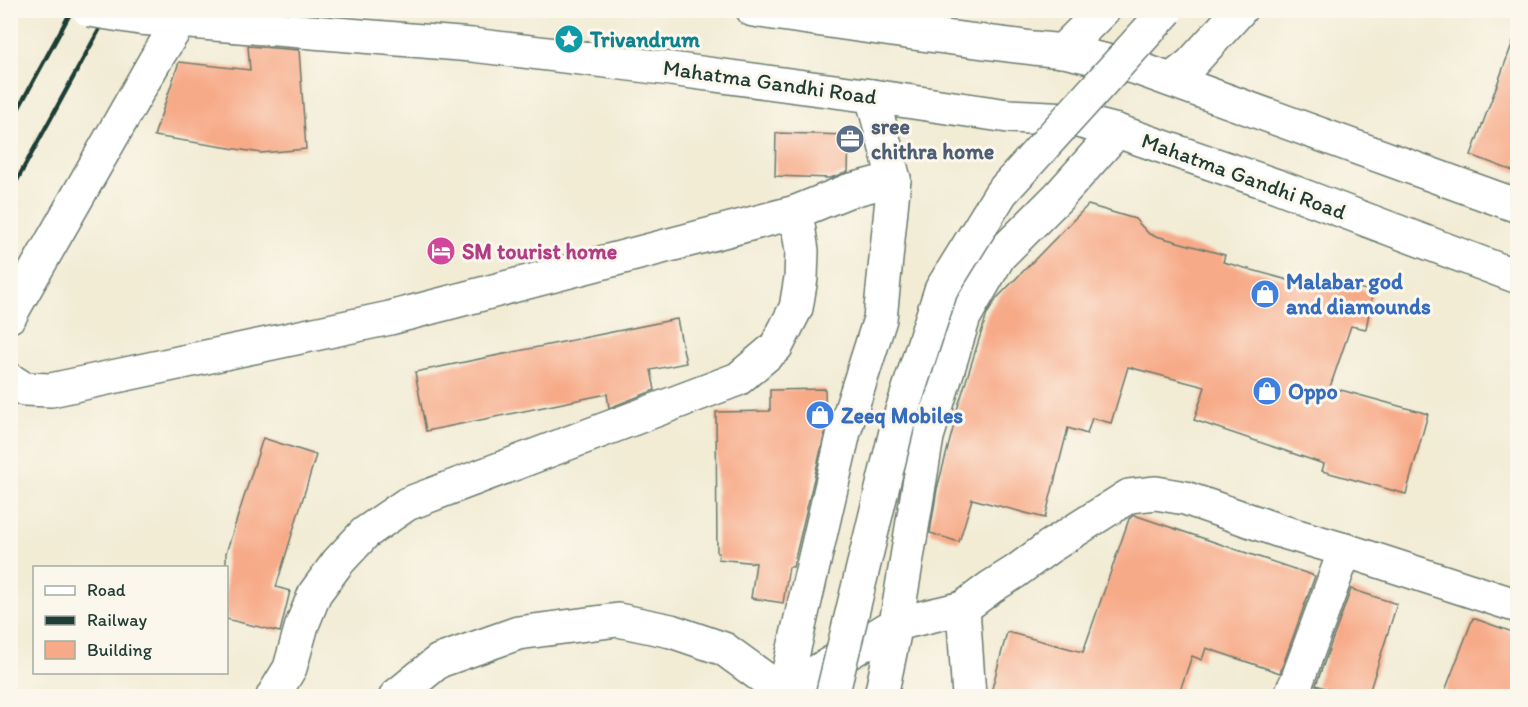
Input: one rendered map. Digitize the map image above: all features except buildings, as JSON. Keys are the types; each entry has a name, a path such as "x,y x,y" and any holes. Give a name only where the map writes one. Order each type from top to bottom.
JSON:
{"main road":[{"name":"Mahatma Gandhi Road","path":"89,10 140,18 472,45 652,66 1008,116 1070,119 1117,131 1277,186 1518,277"},
{"path":"753,10 1062,51 1137,68 1518,206"},
{"path":"1062,51 1103,10"},
{"path":"832,696 898,423 941,290 1001,193 1167,10"},
{"path":"1170,80 1190,65 1240,10"},
{"path":"10,316 156,59 180,21"},
{"path":"774,692 844,432 880,319 894,179 872,96"},
{"path":"881,696 896,624 927,437 964,317 999,256 1059,196 1117,131"},
{"path":"10,380 24,389 51,390 367,323 796,212 848,191 894,179"},
{"path":"273,696 290,668 302,625 315,593 338,562 365,533 407,504 738,379 776,347 796,308 801,278 802,251 796,212"},
{"path":"774,692 896,624 963,608 991,586 1129,495 1156,493 1185,498 1280,531 1518,606"},
{"path":"1290,696 1345,550"},
{"path":"963,608 969,696"},
{"path":"396,696 439,661 518,633 618,620 671,631 724,649 774,692"}],"railway":[{"path":"10,124 72,10"},
{"path":"10,193 110,10"}],"place":[{"name":"Trivandrum","path":"569,39"},
{"name":"sree chithra home","path":"850,139"},
{"name":"SM tourist home","path":"441,251"},
{"name":"Malabar god and diamounds","path":"1265,294"},
{"name":"Oppo","path":"1267,391"},
{"name":"Zeeq Mobiles","path":"820,415"}]}
